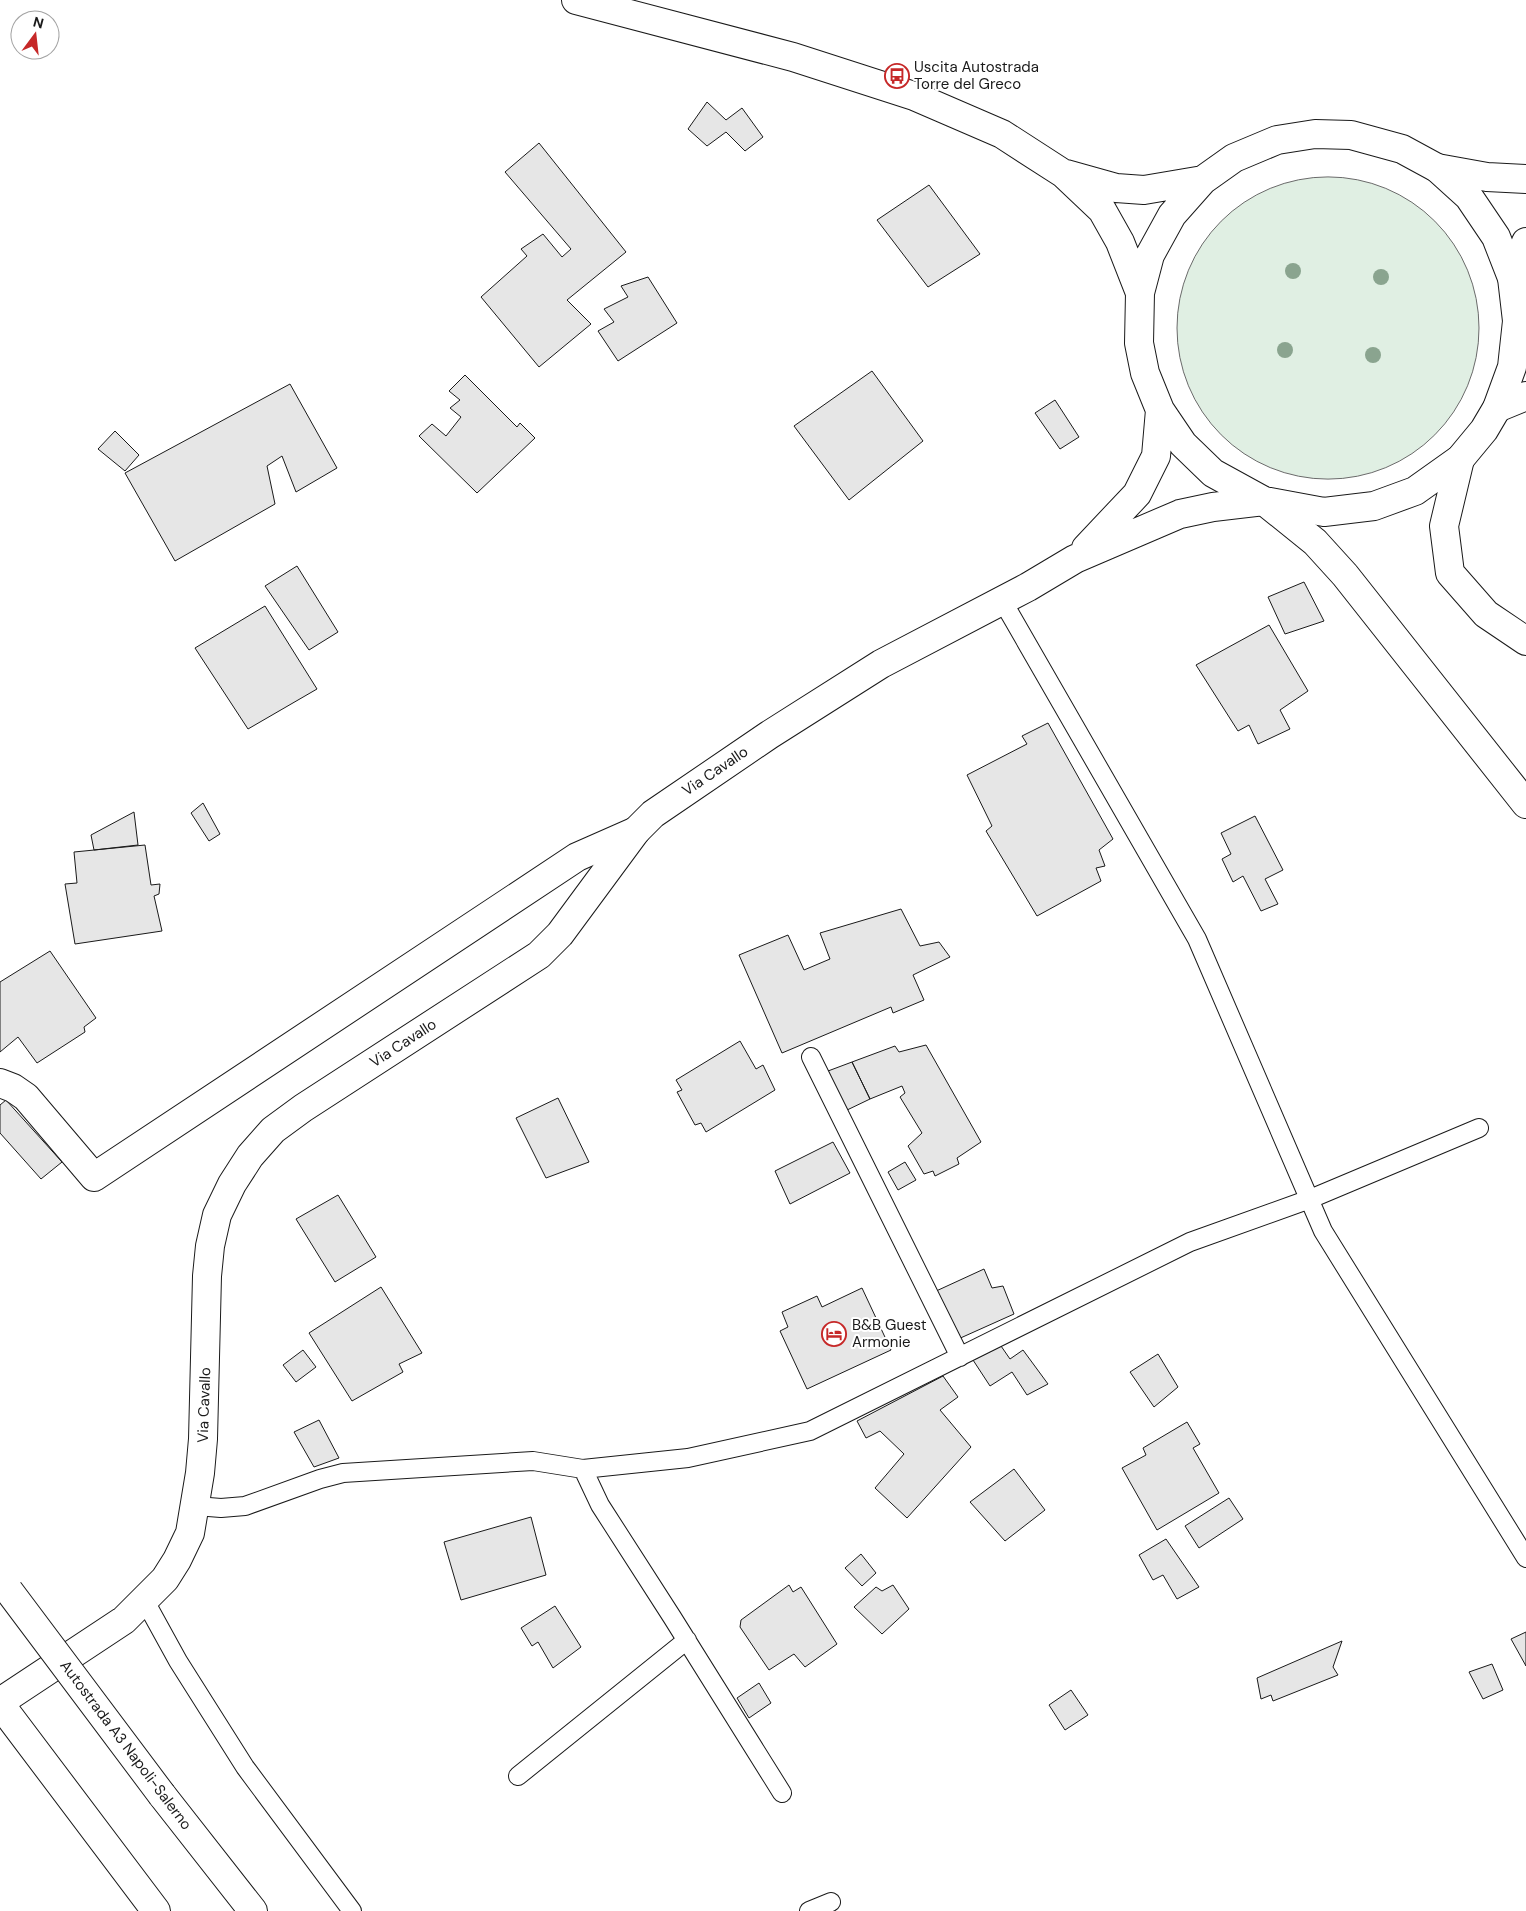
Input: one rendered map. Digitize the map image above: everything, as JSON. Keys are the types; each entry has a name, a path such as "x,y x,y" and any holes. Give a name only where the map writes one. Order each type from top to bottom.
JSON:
{"main road":[{"path":"576,0 793,56 914,96 1002,134 1064,174 1102,210 1120,242 1140,293"},
{"path":"1519,283 1496,236 1469,197 1437,168 1402,149 1351,135 1315,134 1277,140 1234,158 1202,180 1172,215 1150,254 1140,293 1139,343 1145,373 1160,410 1183,444 1213,473 1264,501 1315,542 1345,575 1526,804"},
{"path":"1437,168 1486,178 1526,179"},
{"path":"1064,174 1116,188 1144,190 1202,180"},
{"path":"1075,559 1180,514 1213,507 1264,501 1324,512 1374,506 1415,491 1460,459 1484,430 1497,408 1512,367 1519,283 1526,242"},
{"path":"1497,408 1526,396"},
{"path":"1075,559 1138,494 1156,456 1160,410"},
{"path":"1460,459 1444,526 1450,574 1486,614 1526,642"},
{"name":"Via Cavallo","path":"0,1703 124,1620 165,1579 177,1560 190,1532 196,1506 203,1439 207,1276 210,1246 217,1215 232,1184 245,1163 273,1130 303,1108 539,955 560,934 636,831 653,814 672,800 769,734 881,664 1075,559"},
{"path":"0,1083 13,1088 26,1097 94,1177 577,857 636,831"},
{"name":"Autostrada A3 Napoli-Salerno","path":"5,1585 162,1795 251,1906"},
{"path":"0,1703 156,1911"}],"lane":[{"path":"1002,600 1197,939 1323,1231 1526,1558"},
{"path":"811,1057 960,1357"},
{"path":"196,1506 221,1508 245,1506 320,1479 343,1474 533,1461 583,1469 688,1458 810,1431 1190,1242 1310,1199 1479,1128"},
{"path":"583,1469 600,1505 782,1793"},
{"path":"144,1601 178,1661 245,1767 352,1911"},
{"path":"518,1776 687,1640"},
{"path":"809,1911 831,1902"}],"green space":[{"path":"1313,177 1343,177 1386,188 1412,202 1445,232 1468,270 1473,284 1479,313 1479,343 1468,386 1454,412 1435,435 1412,454 1386,468 1343,479 1313,479 1270,468 1244,454 1211,424 1188,386 1183,372 1177,343 1177,313 1188,270 1202,244 1232,211 1270,188 1284,183"}],"building":[{"path":"707,102 726,120 742,108 763,137 745,151 726,132 707,146 688,129"},
{"path":"539,143 626,252 567,300 591,324 539,367 481,297 527,256 521,249 543,234 562,257 571,249 505,172"},
{"path":"929,185 980,254 928,287 877,220"},
{"path":"648,277 677,323 618,361 598,331 614,322 604,309 628,297 621,286"},
{"path":"872,371 923,441 849,500 794,426"},
{"path":"465,375 517,427 520,423 535,438 477,493 419,436 432,424 446,436 461,417 450,408 460,400 449,391"},
{"path":"290,384 337,468 296,492 282,456 267,466 275,504 175,561 125,473"},
{"path":"1055,400 1079,437 1060,449 1035,413"},
{"path":"115,431 139,455 125,471 98,449"},
{"path":"297,566 338,632 309,650 265,586"},
{"path":"1304,582 1324,621 1285,634 1268,597"},
{"path":"265,606 317,689 248,729 195,648"},
{"path":"1269,625 1308,691 1280,710 1290,729 1258,744 1249,725 1238,731 1196,665"},
{"path":"1048,723 1113,839 1099,850 1105,866 1096,868 1101,881 1037,916 986,831 992,826 967,775 1027,744 1022,736"},
{"path":"203,803 220,834 209,841 191,813"},
{"path":"134,812 138,845 94,850 91,835"},
{"path":"1255,816 1283,870 1265,879 1278,904 1261,911 1243,876 1233,882 1222,859 1231,854 1221,833"},
{"path":"145,845 151,885 160,884 159,894 154,896 162,931 75,944 65,884 77,883 74,852"},
{"path":"901,909 920,946 939,942 950,957 913,975 924,1000 893,1013 891,1007 782,1053 739,955 788,935 804,970 830,959 820,933"},
{"path":"50,951 96,1018 84,1027 85,1032 37,1063 18,1037 0,1052 0,982"},
{"path":"740,1041 756,1069 763,1065 775,1090 706,1132 701,1123 695,1125 677,1092 682,1090 676,1080"},
{"path":"926,1045 981,1142 957,1158 959,1164 935,1176 933,1171 924,1174 908,1146 922,1133 900,1097 905,1093 902,1086 870,1099 852,1062 895,1046 899,1052"},
{"path":"852,1062 870,1099 845,1111 828,1071"},
{"path":"558,1098 589,1162 546,1178 516,1118"},
{"path":"6,1100 62,1162 41,1179 0,1133 0,1105"},
{"path":"833,1142 850,1173 790,1204 775,1171"},
{"path":"905,1162 916,1180 898,1190 888,1172"},
{"path":"338,1195 376,1257 335,1282 296,1219"},
{"path":"984,1269 992,1288 1003,1286 1014,1314 956,1340 934,1292"},
{"path":"381,1287 422,1353 399,1364 403,1372 352,1401 309,1333"},
{"path":"862,1288 891,1350 807,1389 780,1331 788,1327 782,1312 817,1296 822,1307"},
{"path":"1001,1346 1010,1359 1023,1350 1048,1384 1027,1395 1012,1372 990,1386 973,1360"},
{"path":"303,1350 316,1367 296,1382 283,1365"},
{"path":"1158,1354 1178,1387 1154,1407 1130,1372"},
{"path":"943,1376 958,1397 940,1410 971,1447 907,1518 875,1488 904,1454 880,1431 866,1438 857,1421"},
{"path":"319,1420 339,1458 314,1467 294,1432"},
{"path":"1187,1422 1200,1444 1193,1448 1219,1493 1157,1530 1122,1468 1146,1455 1143,1448"},
{"path":"1014,1469 1045,1510 1005,1541 970,1502"},
{"path":"1229,1498 1243,1519 1199,1548 1185,1526"},
{"path":"531,1517 546,1575 461,1600 444,1542"},
{"path":"1166,1539 1199,1587 1177,1599 1163,1575 1153,1580 1139,1555"},
{"path":"861,1554 876,1573 862,1586 845,1568"},
{"path":"789,1585 793,1592 801,1587 837,1644 805,1667 794,1654 769,1670 740,1627 741,1620"},
{"path":"893,1585 909,1609 882,1634 854,1607 876,1587 882,1591"},
{"path":"555,1606 581,1647 553,1668 538,1642 532,1646 521,1628"},
{"path":"1526,1632 1526,1666 1511,1639"},
{"path":"1342,1641 1333,1667 1338,1675 1273,1701 1271,1695 1261,1699 1257,1678"},
{"path":"1492,1664 1503,1690 1483,1699 1469,1672"},
{"path":"759,1683 771,1703 749,1718 737,1698"},
{"path":"1071,1690 1088,1715 1065,1730 1049,1705"}],"place":[{"name":"Uscita Autostrada Torre del Greco","path":"897,76"},
{"name":"B&B Guest Armonie","path":"834,1334"}]}
